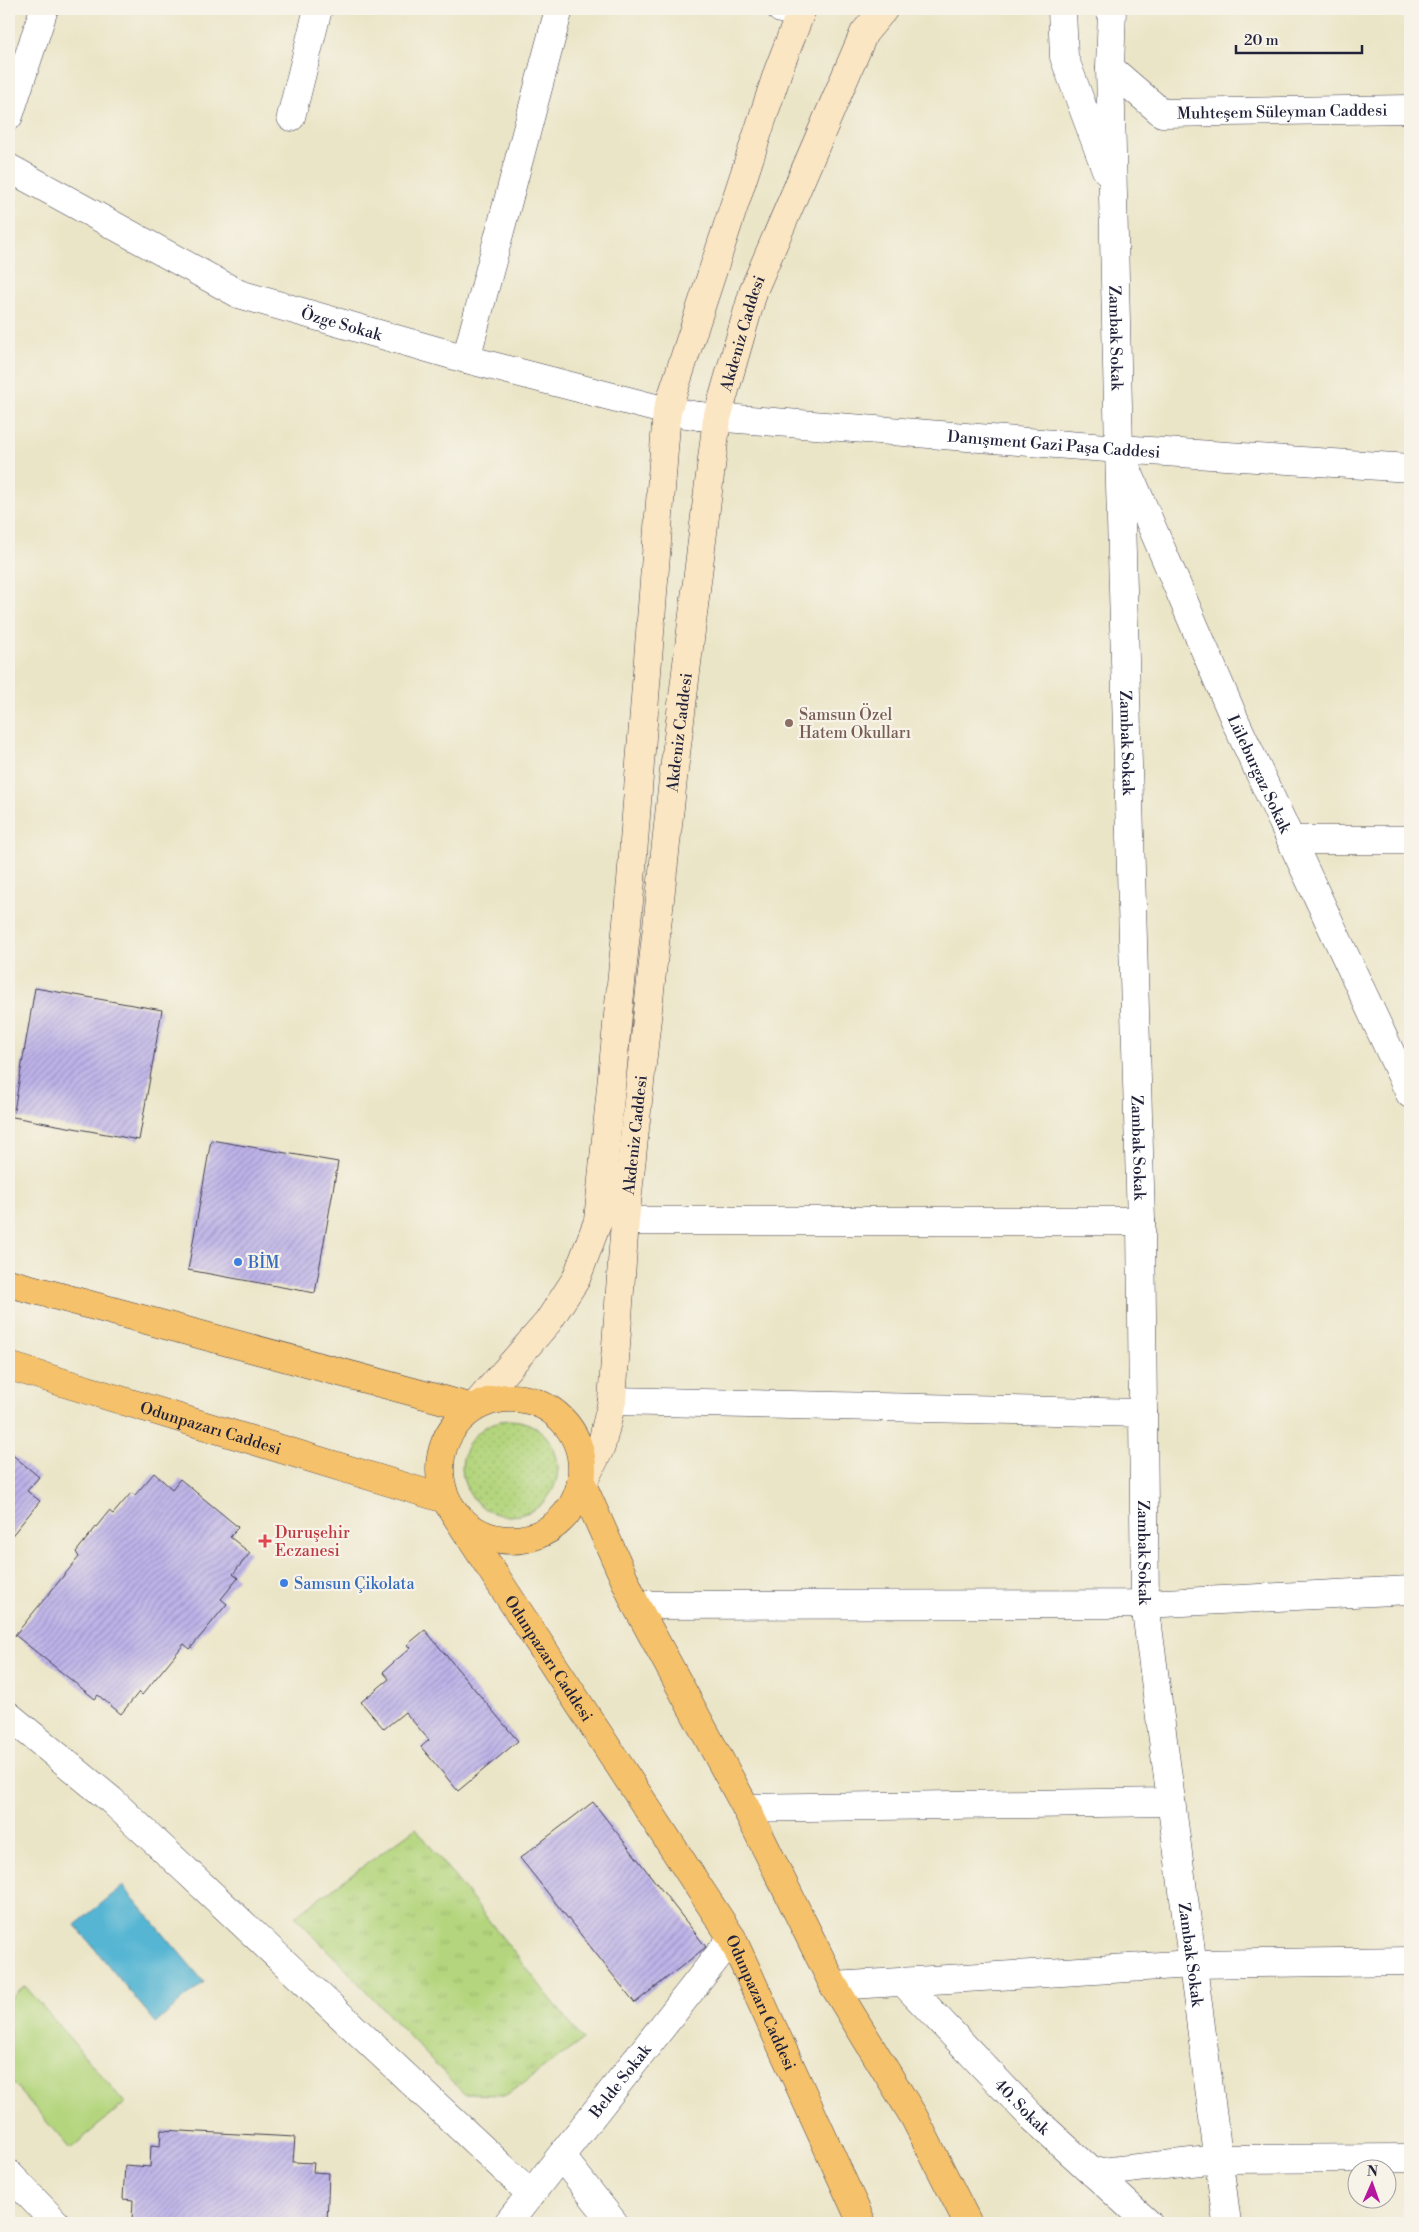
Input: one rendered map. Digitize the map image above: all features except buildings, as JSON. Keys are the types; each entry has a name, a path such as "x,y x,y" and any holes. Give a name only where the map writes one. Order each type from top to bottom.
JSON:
{"main road":[{"name":"Akdeniz Caddesi","path":"582,1484 601,1446 612,1401 625,1221 674,770 708,417 754,289 864,33 884,9"},
{"name":"Akdeniz Caddesi","path":"473,1408 548,1322 576,1279 598,1221 631,881 667,411 778,71 794,10"},
{"path":"9,1282 473,1408"},
{"name":"Odunpazarı Caddesi","path":"9,1366 445,1499 732,1938 862,2223"},
{"path":"518,1398 542,1404 561,1418 575,1437 582,1460 582,1484 570,1511 548,1532 519,1541 489,1538 463,1523 445,1499 439,1474 442,1449 454,1426 473,1408 495,1399 518,1398"},
{"path":"582,1484 636,1605 746,1808 834,1986 914,2116 968,2223"}],"street":[{"path":"9,116 44,9"},
{"path":"291,118 318,9"},
{"path":"466,359 558,9"},
{"path":"1062,9 1064,58 1113,189"},
{"name":"Zambak Sokak","path":"1112,9 1110,68 1119,449 1141,1221 1145,1604 1227,2223"},
{"name":"Muhteşem Süleyman Caddesi","path":"1110,68 1162,113 1410,109"},
{"name":"Özge Sokak","path":"9,168 239,294 466,359 667,411 708,417"},
{"name":"Danışment Gazi Paşa Caddesi","path":"708,417 1119,449 1410,468"},
{"name":"Lüleburgaz Sokak","path":"1119,449 1237,726 1410,1094"},
{"path":"1291,840 1410,840"},
{"path":"625,1221 1141,1221"},
{"path":"612,1401 1143,1413"},
{"path":"636,1605 1145,1604 1410,1590"},
{"path":"9,1716 111,1800 532,2194"},
{"path":"746,1808 1172,1802"},
{"name":"Belde Sokak","path":"508,2223 732,1938"},
{"path":"834,1986 1193,1964 1410,1961"},
{"name":"40. Sokak","path":"904,1983 1031,2116 1148,2223"},
{"path":"561,2156 614,2223"},
{"path":"1094,2173 1218,2159 1410,2158"},
{"path":"9,2174 56,2223"}],"green space":[{"path":"510,1420 528,1424 544,1434 554,1450 558,1468 554,1486 544,1502 528,1512 510,1516 492,1512 476,1502 466,1486 462,1468 466,1450 476,1434 492,1424"},
{"path":"416,1828 583,2040 506,2095 464,2094 295,1916"},
{"path":"25,1986 125,2103 70,2149 9,2078 9,2000"}],"water":[{"path":"123,1886 204,1982 156,2023 75,1925"}],"place":[{"name":"Samsun Özel Hatem Okulları","path":"789,723"},
{"name":"BİM","path":"238,1262"},
{"name":"Duruşehir Eczanesi","path":"265,1541"},
{"name":"Samsun Çikolata","path":"284,1583"}]}
